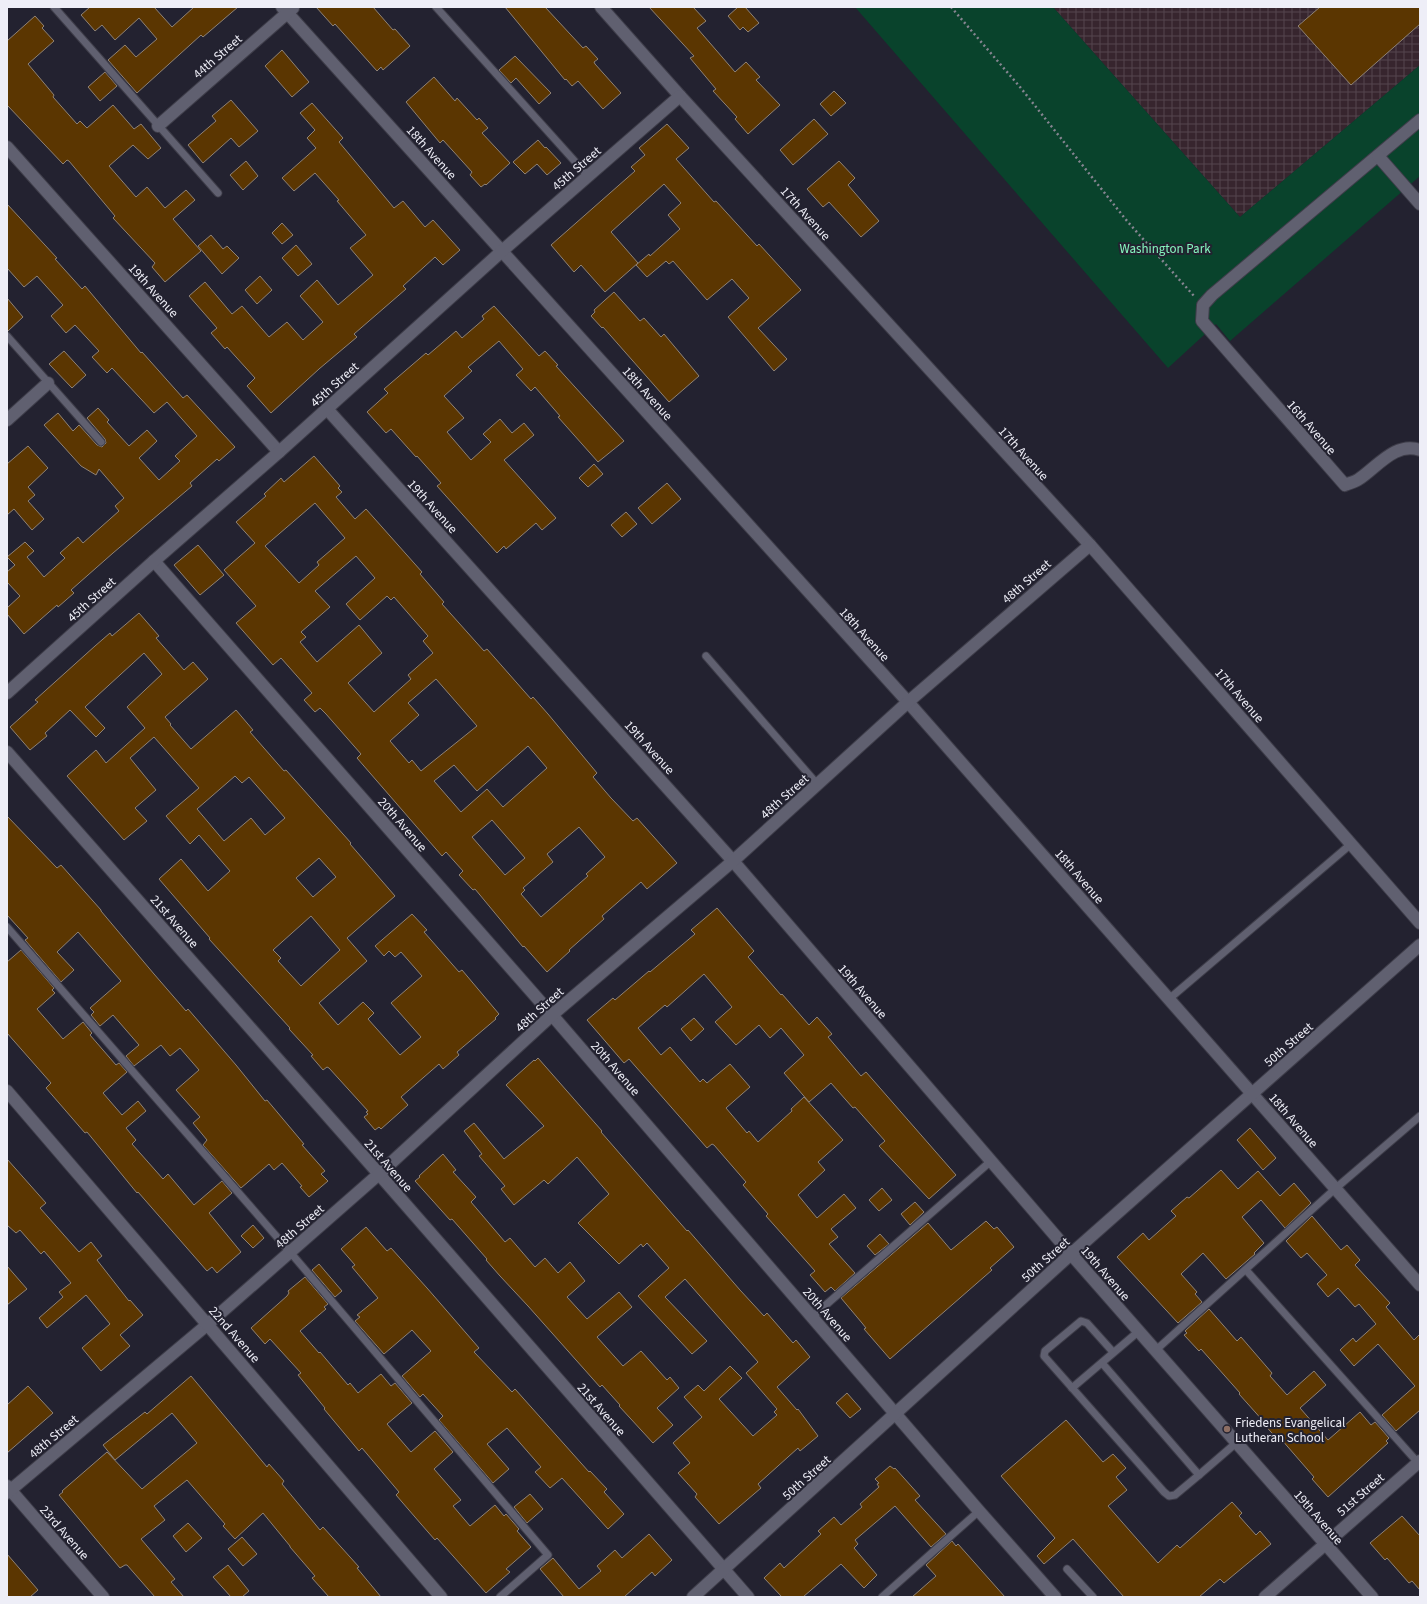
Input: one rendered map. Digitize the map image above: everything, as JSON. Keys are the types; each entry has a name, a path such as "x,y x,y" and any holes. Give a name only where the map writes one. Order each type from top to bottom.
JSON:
{"street":[{"name":"17th Avenue","path":"601,7 680,96 1090,545 1420,923"},
{"name":"44th Street","path":"158,126 288,9"},
{"name":"18th Avenue","path":"288,9 502,251 908,702 1420,1285"},
{"name":"45th Street","path":"7,694 502,251 680,96"},
{"path":"1203,305 1212,295 1420,120"},
{"name":"19th Avenue","path":"7,147 279,452"},
{"path":"1378,156 1420,204"},
{"name":"16th Avenue","path":"1203,305 1202,321 1344,485 1358,480 1393,452 1412,447 1420,450"},
{"path":"7,420 48,383"},
{"name":"19th Avenue","path":"327,409 733,861 1071,1254 1372,1597"},
{"name":"48th Street","path":"8,1490 208,1324 379,1174 552,1015 733,861 908,702 1090,545"},
{"name":"20th Avenue","path":"154,561 552,1015 978,1511 1055,1597"},
{"name":"21st Avenue","path":"7,752 379,1174 748,1597"},
{"name":"50th Street","path":"693,1597 1071,1254 1420,945"},
{"name":"22nd Avenue","path":"7,1091 442,1597"},
{"name":"51st Street","path":"1265,1597 1324,1544 1419,1463"},
{"name":"23rd Avenue","path":"8,1490 103,1597"}],"lane":[{"path":"54,7 218,193"},
{"path":"436,7 588,176"},
{"path":"7,336 101,442"},
{"path":"706,656 818,785"},
{"path":"1169,999 1351,844"},
{"path":"7,927 290,1252 548,1555 500,1597"},
{"path":"1156,1350 1336,1188 1420,1116"},
{"path":"812,1317 991,1161"},
{"path":"1246,1270 1419,1463"},
{"path":"1113,1352 1087,1323 1081,1321 1044,1351 1044,1356 1169,1496 1175,1495 1236,1443"},
{"path":"1072,1388 1139,1331"},
{"path":"1102,1363 1199,1475"},
{"path":"882,1597 978,1511"},
{"path":"1067,1569 1093,1597"}],"path":[{"path":"951,7 1020,87 1126,221 1203,305"}],"shaded area":[{"path":"1053,7 1420,7 1420,65 1240,217"}],"green space":[{"name":"Washington Park","path":"855,7 1053,7 1240,217 1420,65 1420,176 1230,341 1216,324 1168,368"}],"building":[{"path":"90,7 154,7 172,27 194,7 238,7 203,37 201,35 137,93 108,60 125,45 136,57 157,39 139,18 115,40 102,25 95,31 81,15"},
{"path":"316,7 373,7 393,30 395,29 410,46 383,70 381,67 377,71 335,24 333,26"},
{"path":"505,7 545,7 583,48 586,46 598,59 594,62 595,64 621,93 603,109 578,81 572,86 566,79 565,80"},
{"path":"649,7 693,7 706,21 697,28 735,72 746,62 760,77 756,80 780,105 748,134 735,119 737,117 713,91 716,89 690,58 694,56"},
{"path":"738,7 745,7 759,23 748,32 743,27 740,30 728,16"},
{"path":"1320,7 1420,7 1420,24 1351,85 1298,26"},
{"path":"35,16 44,26 42,28 54,41 28,64 54,95 53,97 77,124 80,121 87,128 113,105 134,129 141,124 161,148 148,159 133,145 109,166 136,197 147,187 165,208 186,190 195,200 173,219 201,251 165,282 152,267 155,263 113,218 115,216 69,161 67,160 63,164 7,105 7,41"},
{"path":"282,50 309,82 292,97 265,66"},
{"path":"515,56 551,93 539,104 516,78 511,83 499,70"},
{"path":"105,72 117,86 100,101 88,87"},
{"path":"434,77 455,101 457,98 477,120 479,118 488,128 482,133 510,163 486,185 485,184 481,187 470,175 472,172 443,140 440,143 406,102"},
{"path":"834,91 846,103 831,116 820,104"},
{"path":"231,100 258,131 239,147 231,138 203,163 188,145 216,121 212,116"},
{"path":"312,103 343,138 339,142 394,208 403,201 425,227 433,220 460,250 443,265 435,257 403,286 406,289 354,334 357,337 271,413 247,386 255,378 227,347 225,349 211,333 217,328 189,296 205,282 232,314 242,306 269,337 287,322 303,340 323,322 300,296 317,280 338,305 373,275 350,248 366,235 337,201 339,200 315,173 294,191 282,178 316,148 307,138 315,130 300,113"},
{"path":"814,119 828,134 793,165 780,150"},
{"path":"667,124 689,148 676,159 714,202 716,201 757,246 759,244 801,290 758,328 787,359 774,371 728,317 749,298 732,279 707,300 673,261 669,264 666,261 647,277 636,265 649,254 650,256 680,229 668,215 681,203 664,184 611,232 638,263 605,292 581,265 574,272 551,245 635,171 631,167 645,155 639,148"},
{"path":"538,140 561,163 547,175 537,164 525,174 513,162"},
{"path":"246,161 258,176 243,190 230,175"},
{"path":"839,161 855,178 848,185 879,221 861,237 829,202 823,207 807,189"},
{"path":"7,204 57,258 55,259 82,289 85,286 141,353 142,352 183,398 187,395 235,447 219,461 217,459 190,483 192,486 71,590 74,593 58,607 57,605 24,634 7,614 7,608 20,596 7,582 7,572 15,565 7,557 25,542 34,551 27,557 44,577 65,558 60,553 78,537 83,543 119,511 115,506 124,498 99,469 96,475 81,466 44,425 58,413 73,431 79,425 97,445 102,447 106,443 105,439 87,418 98,408 109,420 107,422 129,446 147,430 157,441 139,458 159,480 180,461 175,456 197,436 167,402 154,413 112,368 107,373 92,357 99,351 75,325 66,333 51,316 63,305 37,276 24,287 7,268"},
{"path":"282,223 293,235 282,244 272,233"},
{"path":"211,235 223,249 227,246 239,258 222,274 198,246"},
{"path":"296,245 312,264 298,276 282,258"},
{"path":"260,276 272,290 257,304 245,290"},
{"path":"614,292 640,321 644,318 661,337 664,334 699,376 669,402 603,327 602,328 591,316 595,312 594,310"},
{"path":"7,298 23,317 8,331 7,331"},
{"path":"494,306 539,356 545,351 558,365 556,366 624,441 598,462 558,417 560,416 535,387 531,391 516,375 523,369 499,341 468,367 472,371 444,396 464,418 447,432 471,460 491,442 483,434 500,419 512,433 524,423 534,435 504,460 556,518 542,530 536,523 506,549 504,546 497,553 437,486 441,483 417,456 416,457 391,429 386,433 367,412 388,393 384,389 426,353 428,355 456,331 462,338 484,319 482,316"},
{"path":"64,351 86,375 72,388 49,364"},
{"path":"28,446 48,468 28,487 35,495 28,501 44,519 32,530 14,509 7,515 7,464"},
{"path":"314,456 340,486 338,488 342,492 336,497 355,519 366,509 422,572 420,574 444,602 442,604 484,651 487,649 531,699 533,697 548,714 597,773 593,777 611,798 633,821 637,818 677,863 647,889 641,882 602,916 604,919 547,972 524,946 523,947 475,889 473,890 459,875 463,871 446,852 442,856 357,758 361,754 326,714 320,708 315,712 304,700 312,693 281,658 273,665 236,623 256,606 224,570 255,543 236,522 266,496 264,494 281,478 284,482","holes":["315,503 345,538 317,562 319,565 299,583 265,546","356,556 375,578 346,604 360,620 387,596 391,600 394,597 428,636 423,641 433,653 408,675 411,679 374,712 348,683 382,653 359,625 317,662 300,642 306,637 301,632 330,607 315,591","436,679 477,726 421,771 412,760 409,763 390,741 419,715 408,703","528,746 547,768 503,807 487,789 461,812 434,781 454,765 477,791","492,820 525,858 505,875 472,837","579,827 605,857 586,874 588,876 541,917 521,894 525,890 523,888 553,862 547,854"]},
{"path":"594,464 603,474 588,487 579,478"},
{"path":"667,483 681,499 652,524 638,508"},
{"path":"626,512 637,524 622,537 611,525"},
{"path":"198,545 224,575 200,595 174,565"},
{"path":"139,613 159,636 156,638 184,670 193,662 208,679 165,717 171,724 170,725 191,749 236,710 253,730 250,732 351,843 350,844 395,896 347,938 367,961 319,1003 338,1025 363,1002 374,1013 368,1019 400,1055 421,1037 391,1003 422,976 401,952 395,957 389,951 384,956 375,946 412,914 427,930 424,932 459,972 462,970 499,1014 495,1018 496,1019 457,1052 459,1055 443,1069 439,1064 401,1097 408,1105 381,1129 379,1127 375,1130 364,1117 368,1114 366,1112 368,1111 329,1068 327,1067 323,1070 311,1056 313,1055 289,1029 290,1028 209,939 210,938 159,879 181,859 208,891 230,871 199,835 190,844 166,816 199,788 154,737 130,758 156,790 135,808 147,821 124,840 67,776 96,750 106,763 145,728 127,707 162,674 144,653 85,707 105,728 96,737 70,710 45,733 47,736 30,750 10,727 38,702 35,700 95,646 110,633 112,636","holes":["235,776 242,783 249,777 285,818 265,835 251,818 224,841 197,809","319,858 336,877 313,897 296,878","311,916 340,950 301,986 278,961 281,958 273,950"]},
{"path":"7,816 57,868 61,865 186,1011 188,1009 265,1101 267,1100 304,1144 302,1145 325,1171 321,1174 328,1181 309,1197 300,1187 302,1186 282,1163 274,1170 269,1164 241,1188 203,1145 207,1140 193,1123 200,1117 176,1090 199,1070 180,1048 170,1056 161,1045 134,1066 126,1056 139,1045 113,1015 100,1026 91,1015 94,1012 90,1008 121,981 78,932 57,952 74,970 61,982 25,940 28,938 7,915"},
{"path":"717,908 754,951 748,957 781,995 782,994 809,1025 817,1017 832,1034 828,1037 861,1076 866,1072 956,1175 929,1199 879,1146 885,1141 855,1107 853,1108 831,1083 809,1102 784,1073 804,1055 781,1028 770,1038 759,1025 736,1045 715,1022 732,1007 704,974 667,1007 665,1005 638,1028 661,1055 670,1047 700,1082 703,1079 707,1083 730,1064 750,1087 726,1108 747,1133 749,1131 758,1142 792,1111 791,1109 804,1097 843,1140 818,1162 825,1170 798,1195 817,1218 844,1194 856,1208 831,1229 838,1237 829,1244 855,1273 835,1291 831,1287 825,1292 810,1275 815,1271 766,1216 768,1214 743,1185 746,1182 714,1145 712,1144 707,1148 629,1059 624,1063 587,1020 613,998 615,1000 695,934 691,930"},
{"path":"21,950 54,988 52,990 55,993 37,1009 63,1039 83,1022 92,1033 90,1035 116,1065 119,1063 127,1072 103,1093 122,1115 138,1101 146,1111 126,1128 136,1140 132,1144 163,1179 168,1174 194,1205 222,1181 232,1193 209,1213 241,1252 217,1273 212,1267 207,1271 138,1192 137,1193 87,1132 85,1133 46,1088 51,1083 7,1033 7,962"},
{"path":"694,1018 704,1029 691,1041 681,1029"},
{"path":"538,1058 687,1231 688,1230 740,1290 764,1316 767,1313 793,1343 796,1340 810,1357 777,1387 797,1410 798,1409 818,1436 800,1451 798,1448 758,1484 761,1488 719,1524 695,1497 697,1494 678,1473 690,1463 673,1443 702,1417 684,1397 698,1385 704,1391 730,1366 742,1378 719,1399 753,1436 777,1415 774,1412 777,1409 746,1373 758,1362 685,1279 665,1297 707,1341 692,1354 638,1296 669,1268 647,1243 643,1247 641,1244 619,1264 578,1223 609,1194 577,1157 548,1184 544,1180 514,1205 501,1189 505,1186 479,1156 482,1154 464,1131 474,1123 504,1159 544,1126 506,1085"},
{"path":"1250,1128 1276,1158 1263,1170 1237,1140"},
{"path":"443,1154 456,1170 453,1172 476,1197 471,1202 505,1242 510,1238 535,1267 545,1258 558,1273 570,1262 585,1281 567,1297 587,1319 619,1292 632,1307 597,1337 623,1366 641,1351 667,1380 670,1377 679,1388 657,1408 673,1425 653,1443 602,1385 600,1387 500,1276 452,1219 450,1220 415,1181"},
{"path":"7,1159 46,1203 40,1208 79,1252 91,1242 102,1256 97,1260 129,1301 130,1300 143,1315 120,1335 130,1346 101,1371 82,1348 110,1324 86,1295 47,1328 39,1318 63,1297 59,1292 71,1283 44,1251 41,1254 20,1230 16,1233 7,1225"},
{"path":"1221,1170 1238,1189 1258,1171 1280,1196 1294,1183 1311,1203 1285,1228 1261,1200 1242,1217 1264,1243 1254,1253 1255,1254 1226,1279 1203,1253 1181,1274 1197,1292 1195,1294 1202,1302 1178,1323 1117,1257 1143,1233 1149,1240 1176,1216 1171,1211 1187,1197 1189,1198"},
{"path":"882,1188 892,1200 879,1211 869,1200"},
{"path":"915,1202 924,1212 910,1225 901,1214"},
{"path":"1312,1216 1341,1250 1347,1245 1360,1260 1355,1265 1390,1303 1386,1307 1414,1340 1420,1334 1420,1410 1396,1431 1382,1415 1415,1386 1378,1344 1354,1366 1340,1350 1353,1338 1356,1342 1376,1324 1359,1304 1355,1307 1338,1288 1328,1297 1317,1284 1327,1275 1307,1253 1301,1258 1286,1241"},
{"path":"986,1221 994,1229 997,1227 1014,1247 990,1268 992,1270 890,1359 864,1329 866,1328 841,1298 928,1223 951,1250"},
{"path":"253,1225 264,1238 253,1248 241,1236"},
{"path":"366,1227 387,1251 391,1248 479,1348 474,1352 512,1392 515,1389 589,1472 590,1471 607,1489 604,1492 624,1514 608,1529 562,1478 550,1488 535,1472 541,1467 507,1428 487,1444 509,1469 493,1483 439,1420 443,1416 423,1394 420,1397 402,1376 431,1351 412,1330 384,1354 355,1321 360,1317 357,1315 378,1298 352,1267 355,1265 341,1249"},
{"path":"880,1234 889,1244 875,1255 867,1246"},
{"path":"319,1264 342,1291 335,1297 312,1270"},
{"path":"7,1266 27,1289 7,1305"},
{"path":"305,1277 328,1304 324,1307 326,1309 300,1331 348,1385 350,1383 358,1393 381,1374 391,1386 395,1383 412,1403 387,1424 411,1452 435,1431 453,1452 434,1469 461,1500 453,1506 470,1526 495,1505 504,1516 506,1514 519,1529 517,1531 531,1547 506,1569 510,1572 486,1593 437,1538 435,1540 396,1495 399,1492 362,1448 359,1451 298,1375 301,1373 270,1339 265,1344 251,1328 287,1296 289,1293 288,1291"},
{"path":"1209,1309 1237,1341 1241,1337 1272,1373 1270,1376 1287,1395 1314,1371 1326,1385 1300,1408 1328,1440 1360,1412 1371,1425 1375,1422 1389,1438 1386,1441 1388,1443 1328,1497 1312,1479 1314,1477 1281,1439 1279,1441 1263,1423 1264,1422 1239,1394 1240,1393 1201,1349 1199,1351 1184,1335 1187,1333 1185,1331"},
{"path":"191,1376 267,1467 269,1464 284,1481 282,1484 320,1530 323,1527 359,1567 357,1568 381,1597 329,1597 312,1578 315,1576 263,1513 235,1539 223,1526 225,1524 187,1480 154,1506 165,1520 141,1539 175,1579 171,1582 184,1597 155,1597 127,1565 120,1568 59,1495 107,1452 142,1489 197,1443 172,1413 115,1460 103,1445 145,1412 147,1414"},
{"path":"28,1386 53,1413 7,1453 7,1405"},
{"path":"847,1393 861,1409 850,1418 836,1403"},
{"path":"1066,1420 1103,1462 1113,1454 1126,1468 1116,1477 1127,1490 1108,1506 1158,1563 1177,1545 1180,1548 1232,1502 1242,1513 1239,1516 1256,1535 1260,1531 1271,1544 1224,1583 1220,1579 1199,1597 1124,1597 1073,1539 1044,1564 1037,1556 1055,1538 1001,1476"},
{"path":"890,1466 894,1469 895,1468 920,1496 915,1500 946,1534 931,1547 895,1506 855,1540 858,1544 854,1548 877,1575 864,1588 841,1564 803,1597 782,1597 764,1578 780,1563 784,1568 821,1534 818,1531 834,1517 841,1525 862,1507 860,1504 879,1487 877,1484 879,1483 875,1479"},
{"path":"530,1494 543,1509 527,1523 514,1507"},
{"path":"1402,1516 1420,1536 1420,1590 1412,1581 1409,1583 1387,1558 1385,1560 1370,1543"},
{"path":"188,1523 202,1538 186,1552 173,1536"},
{"path":"649,1534 672,1560 655,1576 652,1572 624,1597 564,1597 540,1569 553,1558 579,1589 601,1571 597,1566 615,1550 622,1558"},
{"path":"242,1537 257,1554 243,1566 228,1549"},
{"path":"952,1541 956,1546 958,1544 1005,1597 912,1597 936,1576 926,1565"},
{"path":"7,1554 38,1590 30,1597 7,1597"},
{"path":"228,1565 249,1591 242,1597 231,1597 213,1577"}],"place":[{"name":"Friedens Evangelical Lutheran School","path":"1227,1429"}]}
